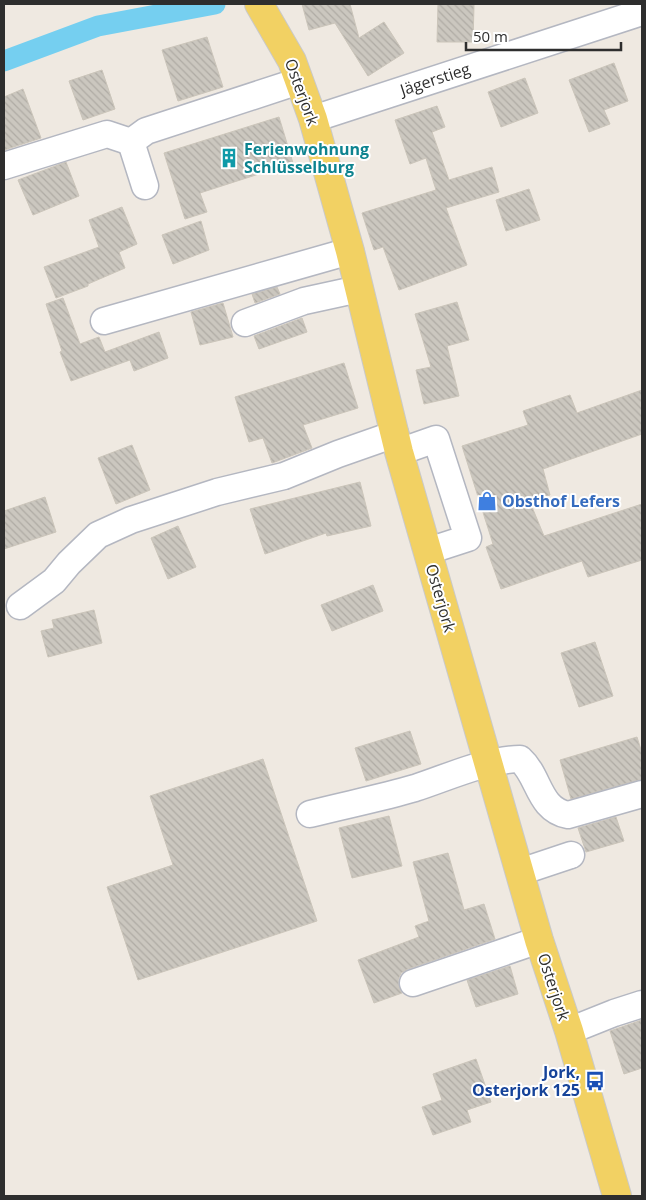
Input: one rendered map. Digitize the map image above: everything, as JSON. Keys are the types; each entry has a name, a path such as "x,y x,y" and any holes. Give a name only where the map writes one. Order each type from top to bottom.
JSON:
{"main road":[{"name":"Osterjork","path":"259,4 292,61 313,119 360,289 397,443 539,940 569,1031 617,1196"}],"street":[{"name":"Jägerstieg","path":"313,119 642,12"},
{"path":"131,142 146,131 300,82"},
{"path":"4,166 107,134 131,142"},
{"path":"131,142 145,186"},
{"path":"104,321 350,251"},
{"path":"245,323 304,301 360,289"},
{"path":"20,606 54,581 69,563 98,535 131,520 217,492 284,476 338,454 397,443 436,439 468,538 428,551"},
{"path":"310,814 413,788 488,763 520,759 526,765 551,809 558,813 568,815 642,794"},
{"path":"520,872 571,855"},
{"path":"413,984 539,940"},
{"path":"569,1031 642,1004"}],"building":[{"path":"302,4 350,4 359,38 384,22 404,53 368,76 335,23 309,30"},
{"path":"438,4 474,5 473,42 437,42"},
{"path":"207,37 223,87 178,101 162,50"},
{"path":"614,63 628,101 604,110 610,124 589,132 569,80"},
{"path":"102,70 115,109 83,120 69,81"},
{"path":"525,78 538,113 501,127 488,92"},
{"path":"23,89 41,138 4,150 4,97"},
{"path":"437,106 445,127 432,132 449,180 492,167 499,192 446,208 467,265 399,290 383,247 374,250 362,213 436,190 426,158 410,164 395,120"},
{"name":"Ferienwohnung Schlüsselburg","path":"279,117 293,163 200,193 207,212 185,219 164,153"},
{"path":"66,162 79,196 33,215 18,180"},
{"path":"529,189 540,220 506,231 496,200"},
{"path":"122,207 137,244 119,252 125,268 88,284 88,286 56,298 44,267 99,247 89,220"},
{"path":"201,221 209,250 173,264 162,235"},
{"path":"277,287 280,294 255,303 252,294"},
{"path":"63,298 80,344 99,337 105,352 159,332 168,358 134,371 130,360 71,381 60,352 62,351 46,304"},
{"path":"457,302 469,340 447,346 459,396 424,404 416,370 431,367 415,314"},
{"path":"223,303 233,337 200,345 191,312"},
{"path":"302,318 307,332 259,349 254,336"},
{"path":"344,363 358,408 303,425 312,448 272,463 263,438 249,442 235,397"},
{"path":"642,390 642,434 543,469 550,495 530,502 544,536 642,504 642,560 588,577 582,561 501,589 486,547 493,544 462,446 528,425 523,411 570,395 577,413"},
{"path":"132,445 150,490 116,504 98,458"},
{"path":"360,482 371,526 327,536 326,533 265,554 250,509"},
{"path":"45,497 56,532 4,549 4,511"},
{"path":"178,526 196,567 168,579 151,538"},
{"path":"373,585 383,611 332,631 321,605"},
{"path":"94,610 102,643 48,657 41,631 54,628 52,620"},
{"path":"595,642 613,696 579,707 561,653"},
{"path":"410,731 421,764 366,781 355,748"},
{"path":"637,737 642,753 642,779 571,799 560,760"},
{"path":"263,759 317,921 138,980 107,887 173,865 150,796"},
{"path":"389,816 402,866 352,878 339,828"},
{"path":"616,817 624,841 586,852 578,828"},
{"path":"448,853 464,910 484,904 495,939 408,969 401,973 398,980 402,993 374,1003 358,960 419,937 415,926 429,921 413,862"},
{"path":"510,966 518,994 476,1007 467,980"},
{"path":"642,1020 642,1068 624,1074 610,1031"},
{"path":"476,1059 491,1102 467,1110 471,1122 433,1135 422,1107 442,1100 433,1074"}],"waterway":[{"path":"4,61 98,26 215,4"}],"place":[{"name":"Ferienwohnung Schlüsselburg","path":"229,158"},
{"name":"Obsthof Lefers","path":"487,501"},
{"name":"Jork, Osterjork 125","path":"595,1081"}]}
